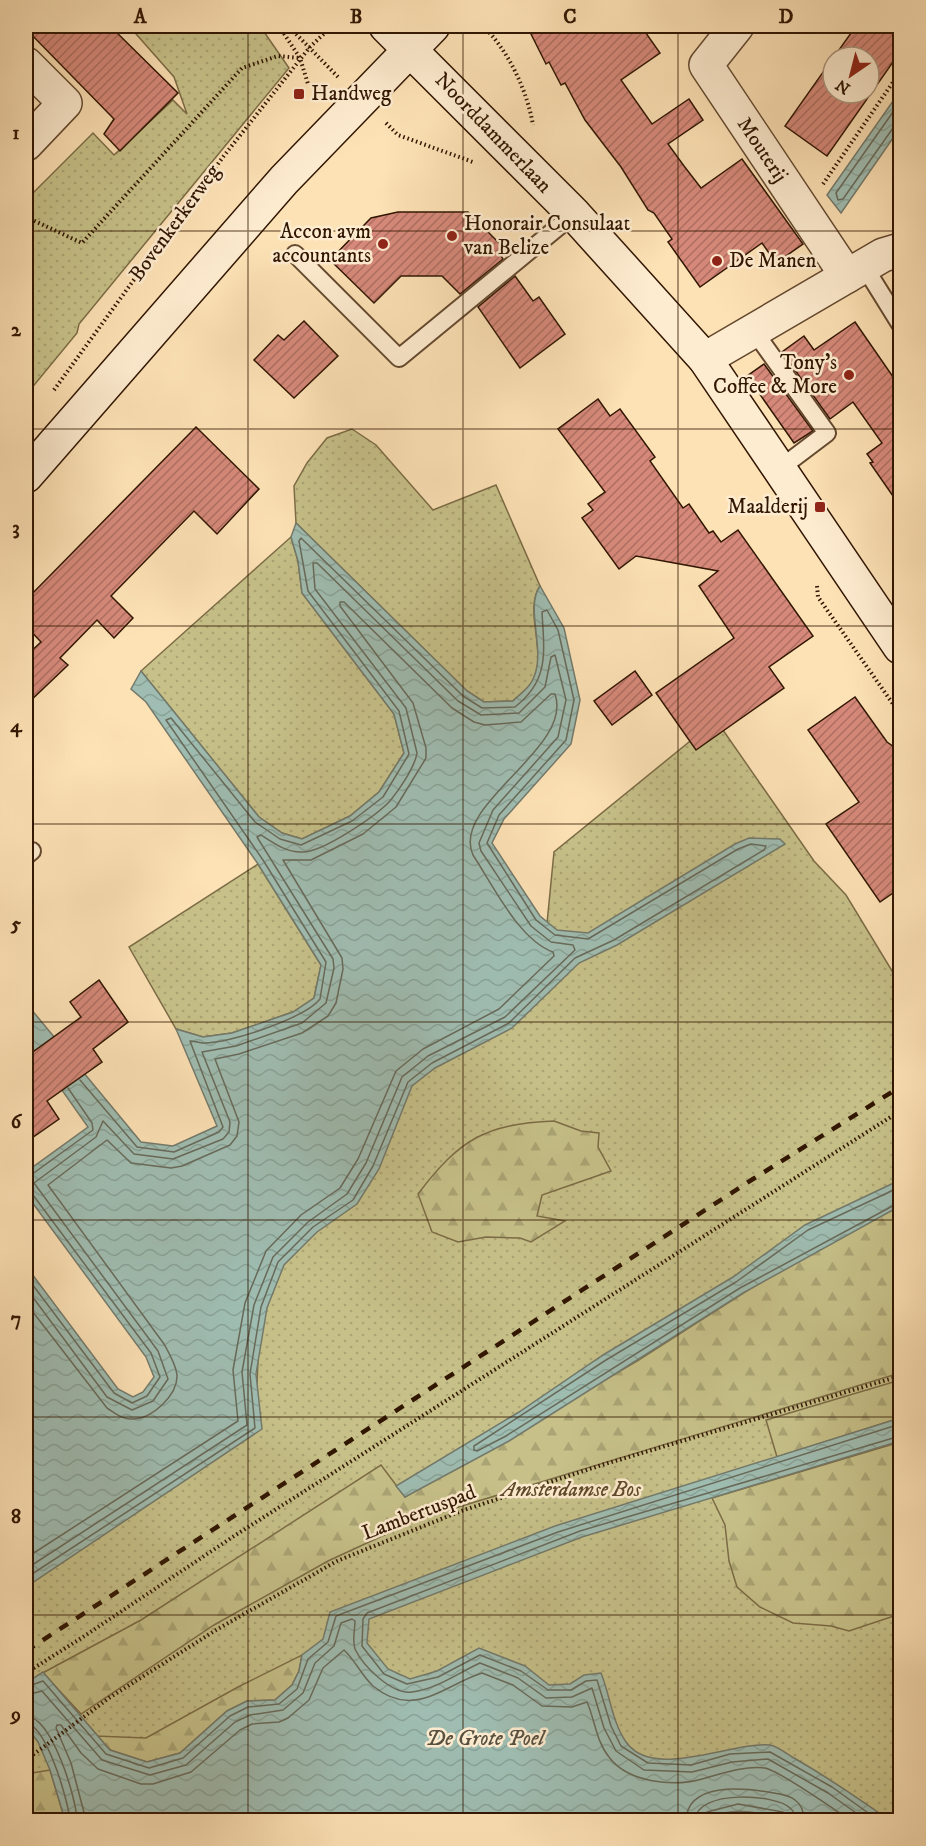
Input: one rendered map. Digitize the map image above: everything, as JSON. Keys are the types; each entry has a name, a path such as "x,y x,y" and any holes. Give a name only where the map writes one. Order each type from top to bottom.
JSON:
{"street":[{"name":"Noorddammerlaan","path":"386,26 574,214 705,359 778,471 900,647"},
{"path":"26,476 284,180 433,26"},
{"name":"Mouterij","path":"737,26 706,65 803,211 856,271"},
{"path":"26,64 65,103 26,144"},
{"path":"705,359 883,255 900,250"}],"lane":[{"path":"295,254 399,358 574,214"},
{"path":"856,271 900,324"},
{"path":"754,331 827,433 778,471"}],"path":[{"path":"279,26 300,58 308,84"},
{"path":"292,26 309,47 398,135 477,163"},
{"name":"Bovenkerkerweg","path":"49,397 223,157 309,47 332,26"},
{"path":"483,26 497,40 505,54 530,106 534,129"},
{"path":"26,217 82,243 242,68 278,56 300,58"},
{"path":"803,211 900,72"},
{"path":"816,575 818,597 900,714"},
{"path":"26,1673 231,1538 900,1111"},
{"name":"Lambertuspad","path":"26,1760 109,1698 216,1630 337,1561 461,1511 605,1464 900,1376"}],"green space":[{"path":"129,26 260,26 289,68 79,324 77,333 26,395 26,200 93,133 114,155 173,100 187,114 174,77"},
{"path":"352,429 376,445 433,510 496,485 540,586 535,596 534,607 537,670 531,684 513,701 484,702 467,691 296,523 294,486 307,463 327,438"},
{"path":"291,537 298,561 302,593 394,714 404,753 379,792 350,816 302,839 282,833 259,817 141,671"},
{"name":"Amsterdamse Bos","path":"716,720 814,861 846,895 900,984 900,1820 26,1820 26,1587 257,1384 263,1240 440,1042 542,974 554,852"},
{"path":"258,864 321,965 314,998 293,1012 232,1033 203,1037 176,1029 129,947"},
{"path":"554,1121 581,1131 599,1133 598,1147 611,1171 542,1195 537,1216 565,1221 531,1242 520,1238 486,1237 458,1242 432,1232 418,1194 447,1160 476,1138 492,1131 510,1126"},
{"path":"900,1206 900,1373 419,1519 328,1561 214,1625 81,1714 43,1673 37,1676 141,1620 381,1465 405,1497 637,1361 803,1255"},
{"path":"900,1380 900,1418 777,1457 766,1420"},
{"path":"900,1442 900,1614 849,1631 831,1626 793,1623 760,1607 737,1587 729,1561 725,1525 712,1498"},
{"path":"302,1655 299,1671 292,1685 275,1700 247,1701 227,1711 180,1753 147,1762 110,1750 96,1736 146,1738 238,1687"},
{"path":"50,1770 65,1820 26,1820 26,1774"},
{"path":"738,1810 792,1820 704,1820 719,1813"}],"water":[{"path":"900,91 900,128 841,213 827,195"},
{"path":"296,523 467,691 484,702 513,701 532,681 538,658 534,607 540,586 564,628 580,700 571,744 504,819 492,843 540,916 557,930 588,933 735,844 749,838 780,839 785,844 617,945 579,963 512,1028 435,1068 412,1086 379,1169 357,1204 317,1232 284,1265 267,1308 256,1374 262,1429 26,1587 26,1266 118,1389 133,1397 143,1392 154,1377 146,1357 26,1194 26,1172 88,1127 26,1039 26,1003 141,1142 173,1146 217,1126 176,1029 203,1037 232,1033 293,1012 314,998 321,965 258,864 146,702 131,689 141,671 259,817 282,833 302,839 350,816 379,792 404,753 394,714 302,593 298,561 291,537"},
{"path":"900,1180 900,1206 743,1293 509,1441 405,1497 396,1486 519,1412 603,1355 733,1277 805,1225"},
{"name":"De Grote Poel","path":"900,1418 900,1441 582,1537 369,1619 367,1643 388,1669 410,1679 437,1671 479,1648 525,1666 549,1685 570,1684 584,1675 601,1673 621,1734 638,1753 655,1758 673,1759 754,1745 770,1745 830,1780 889,1820 818,1822 739,1811 703,1820 65,1820 50,1770 38,1742 26,1726 26,1683 43,1672 110,1750 147,1762 180,1753 227,1711 247,1701 275,1700 292,1685 299,1671 302,1655 323,1639 330,1612 555,1526"}],"building":[{"path":"26,26 110,26 178,93 120,151 104,134 114,119 26,29"},
{"path":"527,26 641,26 660,53 621,80 652,124 689,99 703,120 668,144 701,188 742,159 803,244 776,263 762,243 700,287 668,242 672,239 654,213 648,210 621,167 585,120 565,83 561,85 549,62 546,64"},
{"path":"856,26 900,26 900,52 881,79 881,45 843,45"},
{"path":"821,75 821,105 863,105 827,156 785,126"},
{"path":"398,212 468,212 505,249 500,254 503,259 460,294 442,276 401,276 374,303 330,260 371,218"},
{"path":"515,276 533,301 539,297 565,334 520,368 478,307"},
{"path":"304,321 338,356 294,398 254,360 278,335 284,340"},
{"path":"855,322 900,387 900,506 870,463 873,462 867,454 882,443 853,402 830,419 782,352 804,336 814,350"},
{"path":"764,364 813,431 794,443 747,376"},
{"path":"598,399 610,416 620,409 655,457 650,461 683,508 689,504 709,533 713,531 721,542 738,530 813,636 769,667 784,688 696,750 656,693 734,638 699,586 718,571 636,556 619,569 582,518 593,510 588,504 605,492 558,429"},
{"path":"196,427 259,489 217,534 194,511 111,596 133,618 114,638 97,620 60,658 68,665 26,705 26,656 41,642 26,626 26,600"},
{"path":"635,671 652,695 612,725 594,701"},
{"path":"855,697 887,742 894,747 900,762 900,888 880,902 826,824 859,802 808,730"},
{"path":"99,980 128,1022 93,1049 102,1062 47,1101 59,1119 26,1142 26,1057 81,1017 70,1002"}],"railway":[{"path":"26,1651 753,1179 900,1087"}],"place":[{"name":"Handweg","path":"299,94"},
{"name":"Honorair Consulaat van Belize","path":"452,236"},
{"name":"Accon avm accountants","path":"383,244"},
{"name":"De Manen","path":"717,261"},
{"name":"Tony's Coffee & More","path":"849,375"},
{"name":"Maalderij","path":"820,507"}]}
